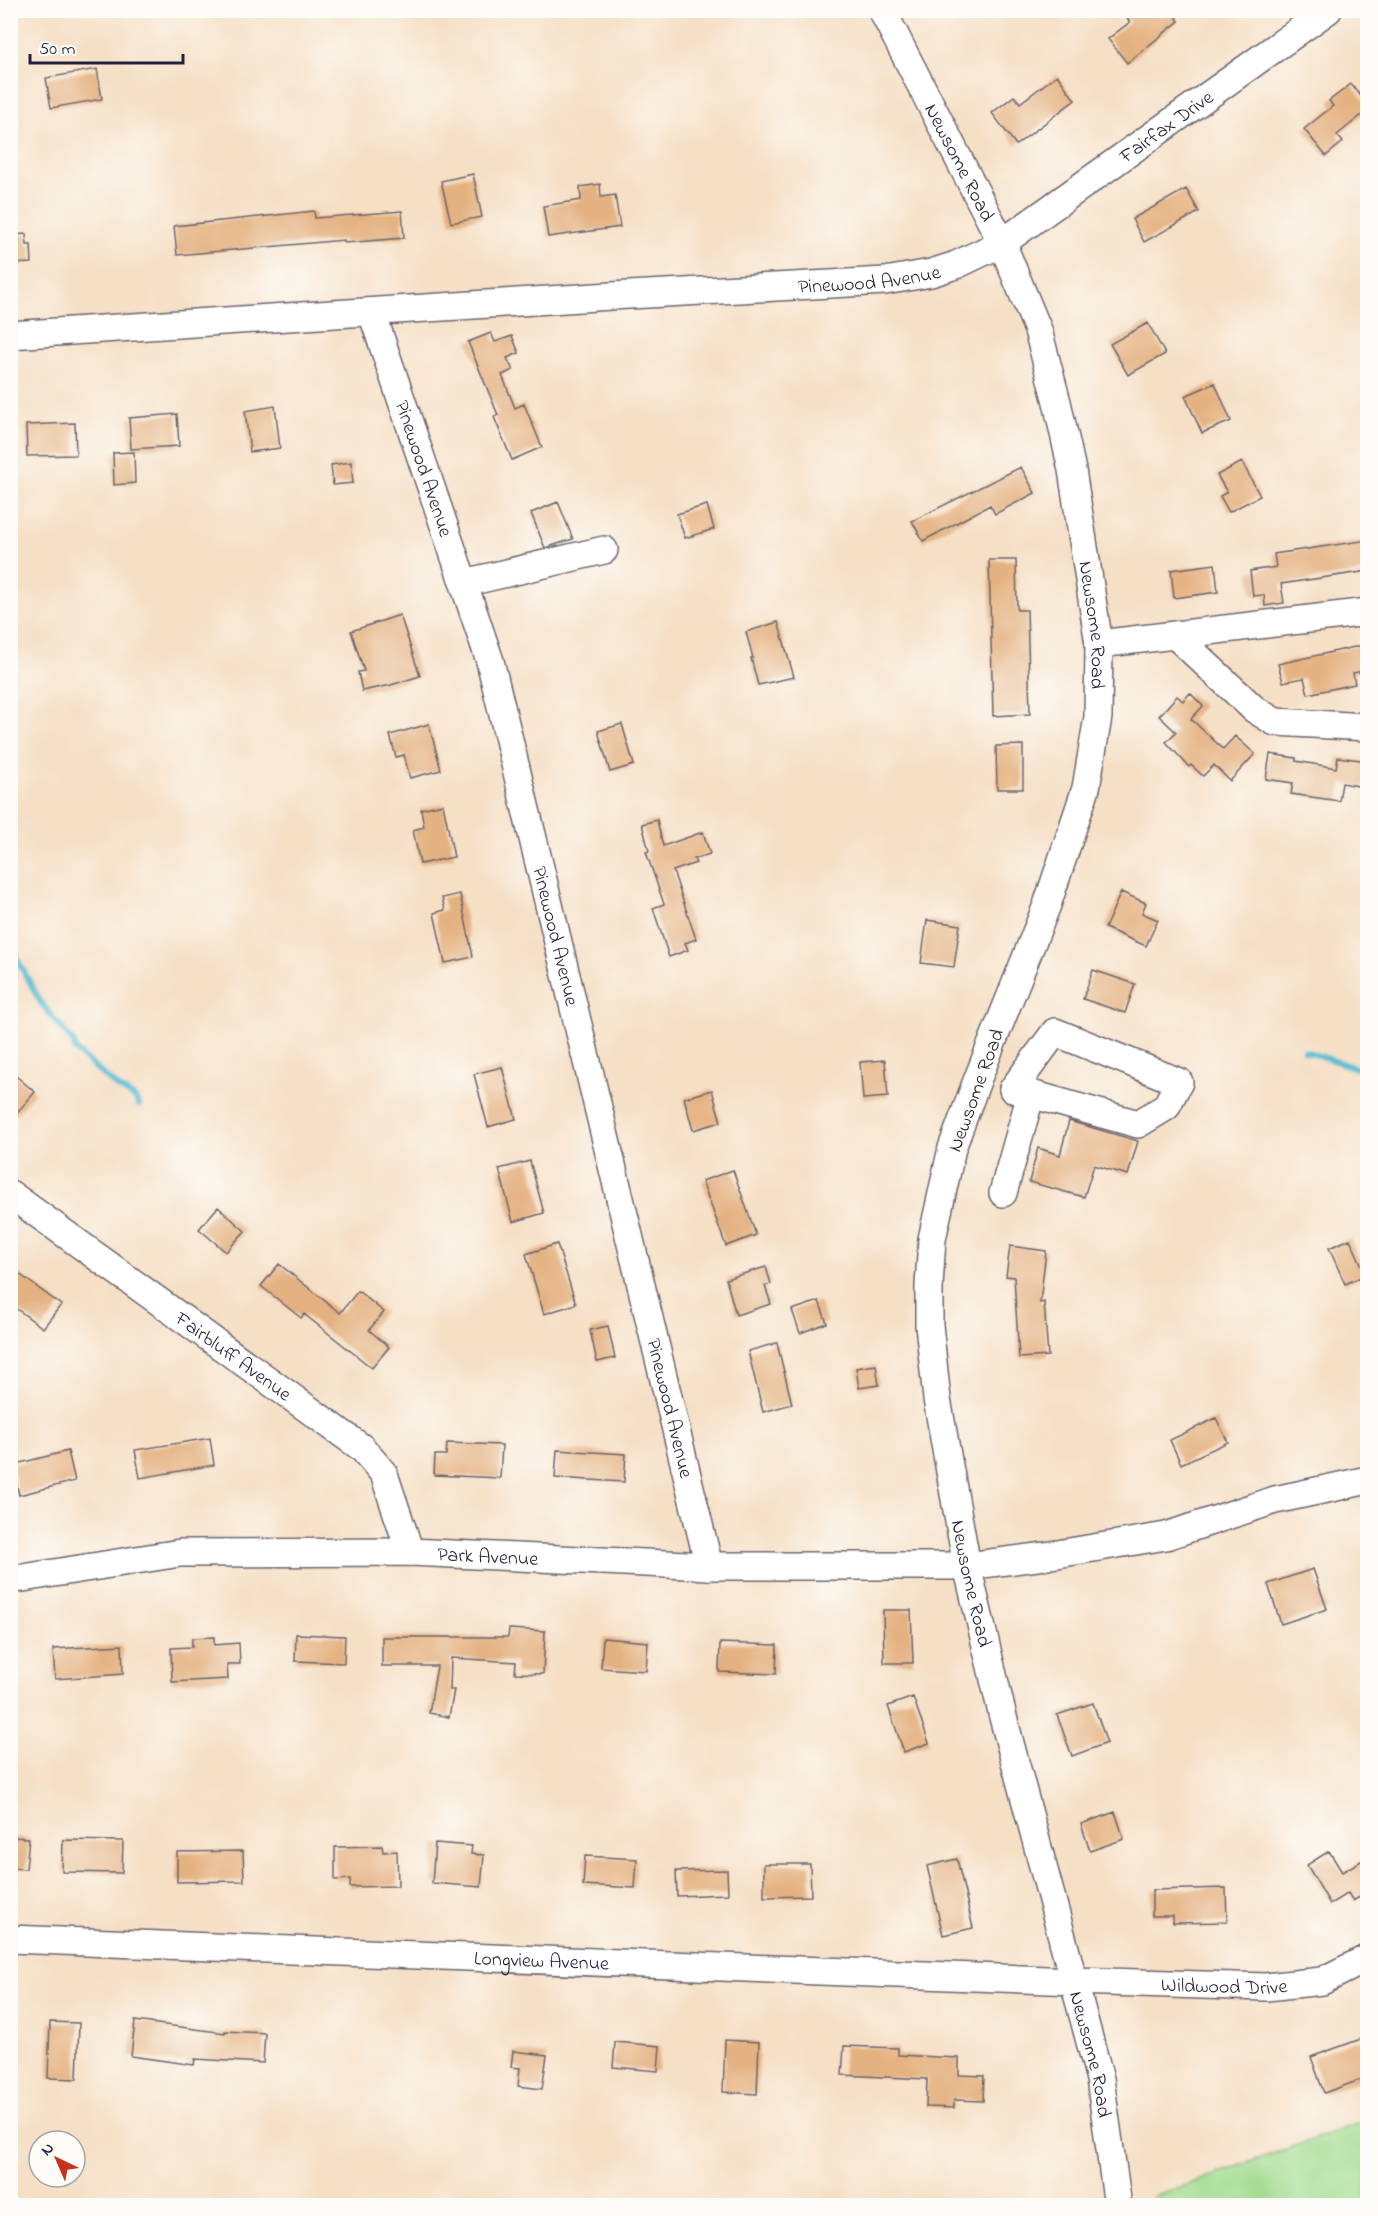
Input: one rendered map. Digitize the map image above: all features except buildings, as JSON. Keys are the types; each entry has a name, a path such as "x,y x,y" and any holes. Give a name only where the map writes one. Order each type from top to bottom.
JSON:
{"street":[{"name":"Newsome Road","path":"882,10 1002,243 1038,330 1072,470 1099,644 1098,717 1086,788 1047,904 952,1148 932,1239 929,1325 937,1399 967,1566 1003,1717 1100,2079 1118,2205"},
{"name":"Fairfax Drive","path":"1002,243 1328,10"},
{"name":"Pinewood Avenue","path":"10,335 611,296 885,281 931,273 1002,243"},
{"name":"Pinewood Avenue","path":"372,313 490,661 709,1566"},
{"path":"465,583 604,550"},
{"path":"1099,644 1368,612"},
{"path":"1176,636 1254,709 1275,722 1368,727"},
{"path":"978,1078 1022,1092 1138,1124 1166,1107 1179,1082 1055,1032 1022,1092 1003,1193"},
{"name":"Fairbluff Avenue","path":"10,1194 362,1448 384,1474 410,1552"},
{"name":"Park Avenue","path":"10,1580 180,1553 410,1552 709,1566 967,1566 1166,1536 1275,1500 1368,1480"},
{"name":"Longview Avenue","path":"10,1939 1074,1981"},
{"name":"Wildwood Drive","path":"1074,1981 1266,1987 1322,1981 1368,1958"}],"green space":[{"path":"1367,2120 1367,2205 1152,2205 1153,2197"}],"waterway":[{"path":"10,946 41,1003 74,1043 75,1050 116,1086 135,1098 139,1105"},
{"path":"1305,1051 1368,1072"}]}
